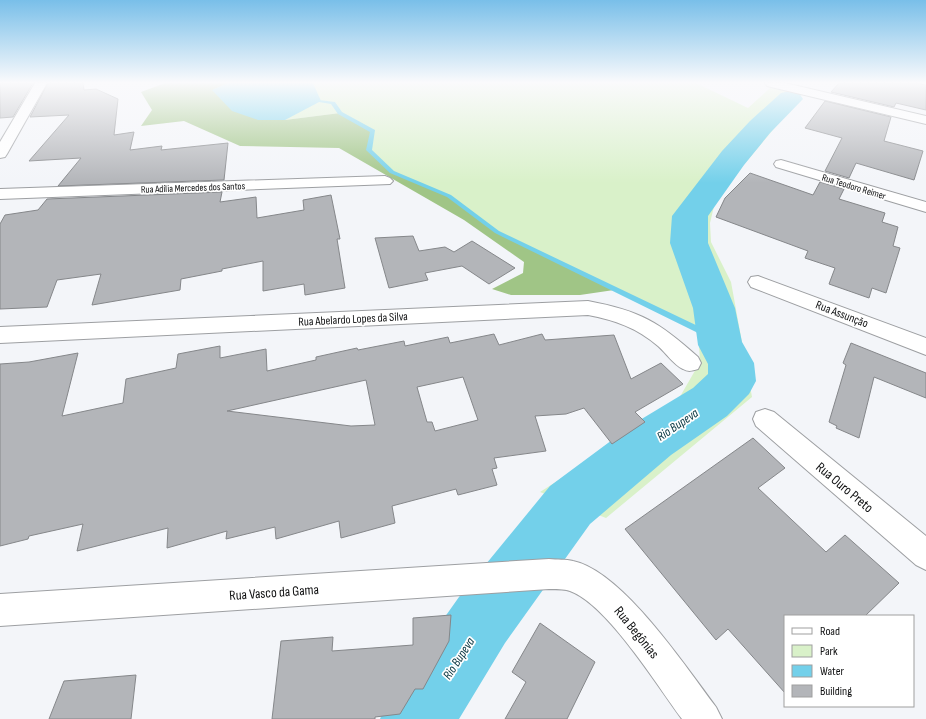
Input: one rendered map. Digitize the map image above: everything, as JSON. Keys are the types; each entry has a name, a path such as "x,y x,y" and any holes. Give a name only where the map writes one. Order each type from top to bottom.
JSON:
{"street":[{"path":"0,154 22,117"},
{"path":"913,117 926,120"},
{"name":"Rua Teodoro Reimer","path":"781,164 926,207"},
{"name":"Rua Adília Mercedes dos Santos","path":"0,194 385,181"},
{"name":"Rua Assunção","path":"758,282 926,347"},
{"name":"Rua Abelardo Lopes da Silva","path":"0,335 588,308 613,312 652,330 690,363"},
{"name":"Rua Ouro Preto","path":"765,419 926,555"},
{"name":"Rua Vasco da Gama","path":"0,610 549,574"},
{"name":"Rua Begônias","path":"549,574 574,576 604,594 628,619 704,719"}],"green space":[{"path":"147,117 277,117 285,120 312,117 347,117 373,131 369,150 392,172 449,196 497,232 580,271 614,290 580,295 511,295 492,289 523,273 524,262 464,220 339,148 240,146 184,121 141,126"},
{"path":"265,117 312,117 285,120"},
{"path":"347,117 784,117 716,198 710,223 711,242 731,282 752,397 606,518 540,492 674,407 700,362 698,330 497,232 449,196 392,172 369,150 373,131"}],"water":[{"path":"248,117 292,117 285,120 258,120"}],"building":[{"path":"0,117 13,117 13,117 0,118"},
{"path":"68,117 116,117 114,135 134,132 130,150 162,146 161,150 228,143 224,180 58,186 81,158 29,161"},
{"path":"813,117 891,117 884,141 923,151 914,180 856,163 849,178 825,171 842,138 805,128"},
{"path":"750,173 813,195 820,182 844,189 839,199 885,213 882,222 898,227 893,246 900,248 886,293 872,288 869,298 829,284 835,268 805,258 808,251 716,217 725,198"},
{"path":"222,192 220,202 256,197 257,218 304,210 303,200 331,195 340,239 337,239 345,288 305,295 304,284 263,291 263,261 181,279 180,290 92,305 101,274 57,280 47,307 0,309 0,224 5,215 38,210 47,199"},
{"path":"413,236 419,251 445,247 454,252 472,241 515,268 489,284 462,266 425,273 428,280 389,288 375,238"},
{"path":"494,334 499,345 542,334 545,340 614,335 631,379 661,363 683,384 635,412 645,422 612,444 584,408 566,414 535,416 546,451 494,458 497,468 492,469 497,485 458,495 456,489 392,506 395,523 341,538 339,521 276,539 275,527 226,539 227,531 167,548 168,528 77,551 83,524 29,536 28,539 0,546 0,364 29,362 78,353 62,416 123,403 126,379 176,368 178,354 220,346 220,358 266,349 267,371 316,360 316,357 357,348 358,350 404,341 405,346 448,337 450,343","holes":["463,377 478,420 435,431 432,422 427,422 417,387","366,380 375,425 351,426 227,411"]},
{"path":"851,343 926,373 926,398 874,377 859,438 836,428 837,426 829,422 846,365 843,363"},
{"path":"753,438 785,468 758,488 826,552 845,535 899,583 866,615 784,615 784,692 728,629 716,640 625,529"},
{"path":"451,615 449,641 423,689 415,689 400,714 375,717 375,719 272,719 281,641 333,637 332,651 413,645 413,618"},
{"path":"540,623 595,662 567,719 505,719 526,682 512,672"},
{"path":"136,675 131,719 49,719 64,681"}],"waterway":[{"path":"347,117 373,131 369,150 392,172 449,196 497,232 699,330 720,345"},
{"name":"Rio Bupeva","path":"417,719 482,620 570,505 653,439 710,402 732,381 731,363 720,345 714,308 689,243 690,216 733,158 771,117"}]}
